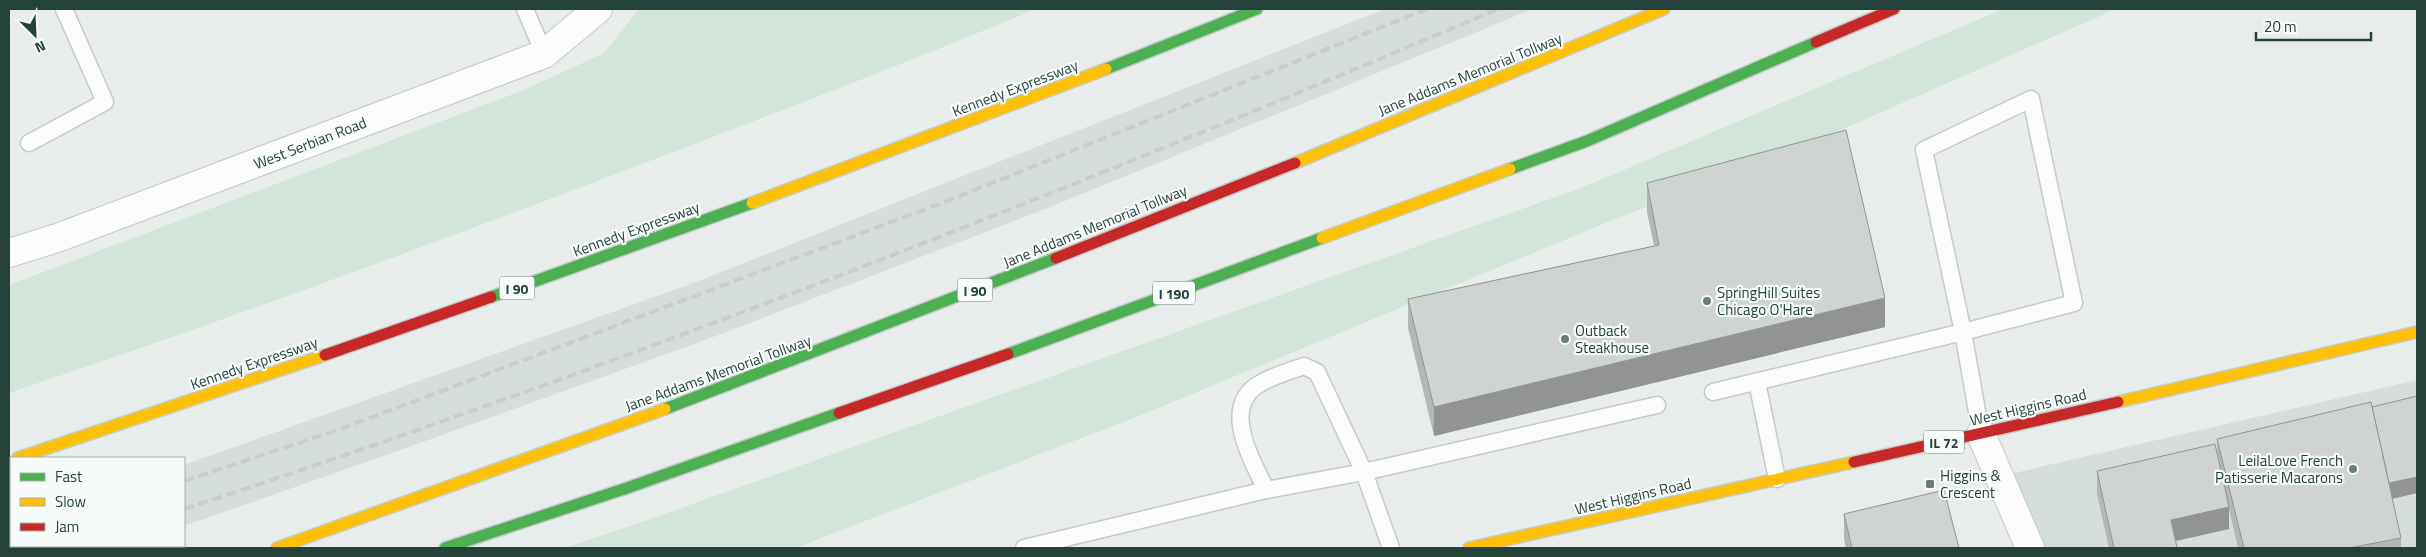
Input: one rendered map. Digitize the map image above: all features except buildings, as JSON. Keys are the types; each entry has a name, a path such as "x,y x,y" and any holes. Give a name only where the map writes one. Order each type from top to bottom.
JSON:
{"main road":[{"name":"Kennedy Expressway","path":"21,457 358,344 640,245 1155,51 1257,9"},
{"name":"Jane Addams Memorial Tollway","path":"277,548 417,500 816,353 1516,73 1664,9"},
{"name":"I 190","path":"445,548 627,488 1013,352 1587,141 1894,9"},
{"name":"West Higgins Road","path":"1469,548 1981,434 2417,332"}],"street":[{"name":"West Serbian Road","path":"9,253 60,237 544,54 598,9"},
{"path":"1981,434 2030,548"}],"lane":[{"path":"29,143 105,102 64,9"},
{"path":"525,9 544,54"},
{"path":"1713,392 1963,332 2074,303 2031,99 1924,150 1963,332 1981,434"},
{"path":"1266,490 1240,432 1240,416 1245,399 1259,384 1304,366 1317,372 1364,472 1391,548"},
{"path":"1757,382 1778,479"},
{"path":"1024,548 1266,490 1364,472 1657,405"}],"shaded area":[{"path":"1385,9 1533,9 1048,208 708,339 185,526 185,465 688,285"},
{"path":"2417,380 2417,548 2020,548 1988,479"},
{"path":"9,524 10,547 120,547 9,548"}],"green space":[{"path":"639,9 1036,9 822,95 457,234 234,315 9,393 9,285 524,90 604,53"},
{"path":"2003,9 2116,9 1843,129 1608,222 1139,416 795,548 564,548 1581,188"}],"railway":[{"path":"185,481 338,430 942,203 1427,9"},
{"path":"185,509 516,395 846,273 1173,144 1498,9"},
{"path":"63,548 67,547"}],"traffic: fast":[{"path":"1106,69 1257,9"},
{"path":"1510,169 1587,141 1816,42"},
{"path":"491,297 752,203"},
{"path":"1008,354 1322,238"},
{"path":"665,409 1056,258"},
{"path":"445,548 627,488 839,413"}],"traffic: slow":[{"path":"1295,163 1664,9"},
{"path":"752,203 1106,69"},
{"path":"1322,238 1510,169"},
{"path":"2118,402 2417,332"},
{"path":"21,457 325,355"},
{"path":"277,548 665,409"},
{"path":"1469,548 1854,462"}],"traffic: jam":[{"path":"1816,42 1894,9"},
{"path":"1056,258 1295,163"},
{"path":"325,355 491,297"},
{"path":"839,413 1008,354"},
{"path":"1854,462 2118,402"}],"place":[{"name":"SpringHill Suites Chicago O'Hare","path":"1707,301"},
{"name":"Outback Steakhouse","path":"1565,339"},
{"name":"LeilaLove French Patisserie Macarons","path":"2353,469"},
{"name":"Higgins & Crescent","path":"1930,484"}]}
